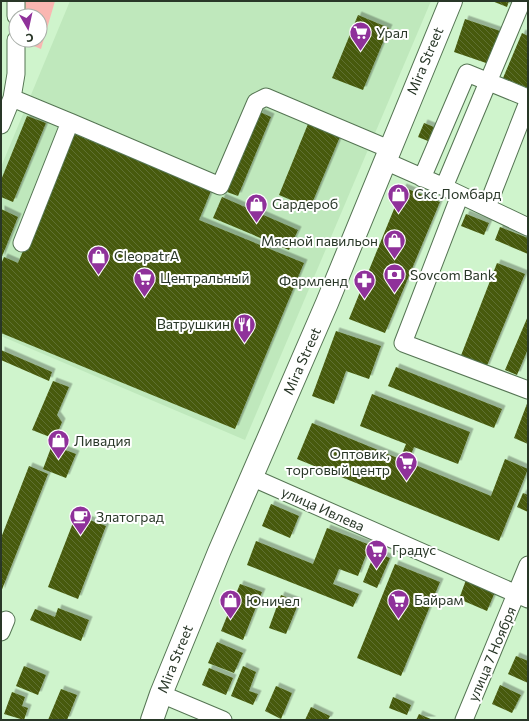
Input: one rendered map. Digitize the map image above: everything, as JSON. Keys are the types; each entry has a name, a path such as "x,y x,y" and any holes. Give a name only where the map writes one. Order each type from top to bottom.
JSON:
{"main road":[{"name":"Mira Street","path":"152,720 161,694 251,478 327,303 450,1"}],"street":[{"path":"444,188 488,81 521,22 522,1"},
{"path":"1,125 12,98 16,74 16,48"},
{"path":"422,178 467,73 528,98"},
{"path":"12,98 220,186 256,102 266,97 387,155 422,178 528,226"},
{"path":"487,207 528,102"},
{"path":"22,243 70,122"},
{"path":"460,195 403,343 528,390"},
{"name":"улица Ивлева","path":"251,478 522,597"},
{"name":"улица 7 Ноября","path":"464,720 522,597 528,565"},
{"path":"161,694 218,719"}],"shaded area":[{"path":"25,1 55,1 48,25 48,8 25,8"},
{"path":"70,1 431,1 245,440 1,336 1,167"}],"building":[{"path":"492,1 509,1 507,7"},
{"name":"Урал","path":"358,15 389,28 363,90 332,78"},
{"path":"465,19 500,31 489,64 454,52"},
{"path":"522,33 528,36 528,88 503,78"},
{"path":"260,112 271,117 238,196 227,192"},
{"path":"27,116 46,123 13,202 1,197 1,180"},
{"path":"310,119 342,132 310,208 279,195"},
{"path":"424,123 434,127 428,141 418,137"},
{"name":"Центральный","path":"72,133 211,191 199,220 304,263 235,429 1,333 1,264 4,257 18,263"},
{"name":"Мясной павильон","path":"403,187 440,202 385,333 349,319"},
{"path":"222,197 298,230 289,250 213,218"},
{"path":"1,209 18,217 1,259"},
{"path":"466,214 489,223 484,235 461,226"},
{"path":"500,227 528,238 528,254 495,240"},
{"path":"497,263 525,274 486,368 460,358"},
{"path":"528,316 528,349 517,375 505,370"},
{"path":"336,331 381,346 369,379 346,371 334,404 312,396"},
{"path":"1,350 52,372 49,381 1,360"},
{"path":"396,367 502,409 494,428 388,386"},
{"path":"53,381 69,387 57,415 62,422 55,439 32,430"},
{"name":"Оптовик, торговый центр","path":"372,394 470,432 458,464 414,447 408,462 491,496 505,459 528,469 499,541 297,459 312,423 400,459 406,444 360,426"},
{"path":"528,401 528,444 514,438"},
{"path":"52,445 76,454 66,478 43,469"},
{"path":"29,466 48,474 1,592 1,538"},
{"path":"523,493 528,495 528,512 517,507"},
{"path":"271,504 299,516 290,538 262,526"},
{"path":"76,515 106,526 78,599 48,587"},
{"path":"327,528 370,545 358,576 339,569 333,584 359,594 353,607 247,565 256,541 313,564"},
{"path":"375,552 390,558 377,588 363,582"},
{"name":"Байрам","path":"395,564 440,582 401,676 357,658"},
{"path":"466,580 495,592 487,611 459,599"},
{"path":"240,584 262,592 243,640 221,631"},
{"path":"281,595 299,602 286,634 269,628"},
{"path":"58,608 89,620 81,641 30,620 35,609 55,617"},
{"path":"217,642 243,653 234,673 208,663"},
{"path":"516,656 528,661 528,683 508,674"},
{"path":"24,666 46,675 38,695 16,686"},
{"path":"243,666 256,672 249,691 258,694 253,705 231,696"},
{"path":"209,668 233,678 226,695 202,685"},
{"path":"500,685 521,695 512,713 492,704"},
{"path":"276,686 292,693 281,719 265,711"},
{"path":"61,689 77,695 67,720 48,720"},
{"path":"12,692 25,697 22,706 28,708 24,720 4,714"},
{"path":"393,697 411,705 407,715 389,708"},
{"path":"311,707 330,716 328,720 305,720"},
{"path":"419,714 433,720 416,720"}],"place":[{"name":"Урал","path":"361,52"},
{"name":"Скс Ломбард","path":"398,214"},
{"name":"Gардероб","path":"256,224"},
{"name":"Мясной павильон","path":"394,260"},
{"name":"CleopatrA","path":"98,276"},
{"name":"Sovcom Bank","path":"395,294"},
{"name":"Центральный","path":"145,298"},
{"name":"Фармленд","path":"364,300"},
{"name":"Ватрушкин","path":"245,344"},
{"name":"Ливадия","path":"59,460"},
{"name":"Оптовик, торговый центр","path":"406,482"},
{"name":"Златоград","path":"80,536"},
{"name":"Градус","path":"376,570"},
{"name":"Юничел","path":"230,620"},
{"name":"Байрам","path":"398,620"}]}
